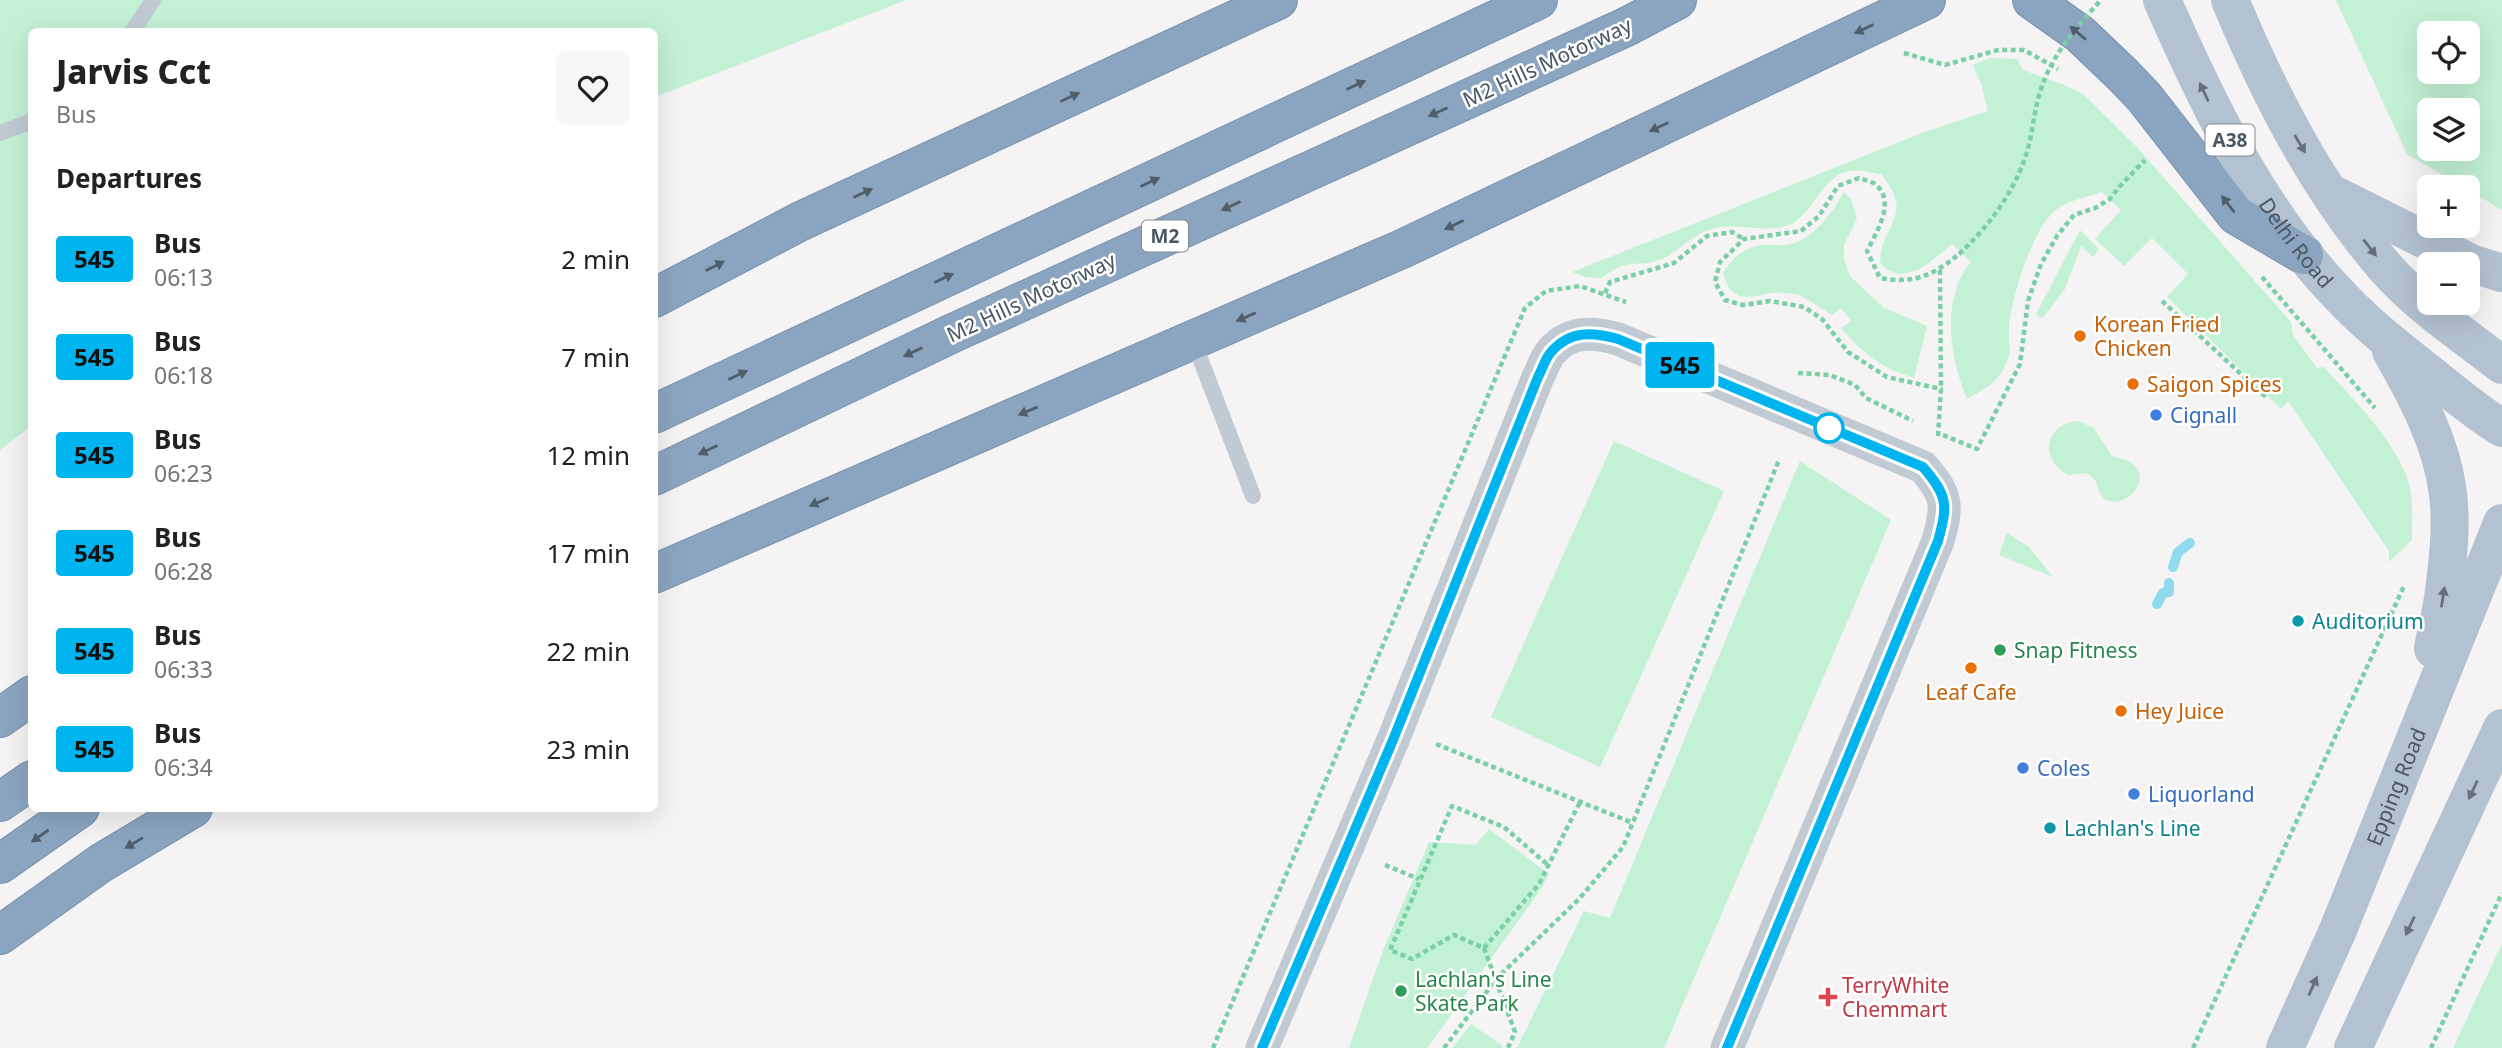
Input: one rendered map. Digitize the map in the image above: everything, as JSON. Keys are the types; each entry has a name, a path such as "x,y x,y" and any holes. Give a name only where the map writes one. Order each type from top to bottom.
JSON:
{"highway":[{"path":"658,296 801,221 1278,0"},
{"path":"658,412 1538,0"},
{"name":"M2 Hills Motorway","path":"658,474 953,333 1626,27 1677,0"},
{"path":"658,572 1402,249 1926,0"},
{"path":"2032,0 2080,34 2123,74 2236,215 2304,255"},
{"path":"0,718 28,698"},
{"path":"0,802 28,783"},
{"path":"0,864 74,812"},
{"path":"0,934 101,863 186,812"}],"main road":[{"name":"Delhi Road","path":"2162,0 2217,117 2266,200 2304,255 2343,299 2382,336 2482,416 2502,428"},
{"name":"A38","path":"2230,0 2272,95 2330,193 2385,267 2444,320 2502,365"},
{"path":"2330,193 2473,264 2502,272"},
{"path":"2382,336 2412,388 2429,428 2440,458 2448,494 2449,545 2444,594 2433,647 2435,689"},
{"name":"Epping Road","path":"2285,1048 2338,930 2502,523"},
{"path":"2353,1048 2502,728"}],"street":[{"path":"1262,1048 1393,740 1538,377 1551,352 1572,337 1593,332 1618,339 1923,467 1941,488 1945,515 1938,541 1727,1048"}],"lane":[{"path":"135,28 153,0"},
{"path":"0,132 28,122"},
{"path":"1193,340 1253,496"}],"path":[{"path":"1941,390 1887,376 1847,352 1822,319 1804,307 1770,300 1743,304 1725,300 1715,282 1720,262 1744,239 1801,231 1819,216 1838,186 1859,178 1876,185 1883,197 1885,215 1867,251 1880,278 1902,282 1940,270 1981,234 2002,206 2027,151 2040,90 2055,58 2102,0"},
{"path":"1845,38 1945,65 1998,50 2024,50"},
{"path":"1927,428 1977,449 2020,364 2028,301 2041,264 2057,236 2074,215 2095,208 2110,199 2152,153"},
{"path":"1605,293 1610,282 1674,263 1707,236 1732,232 1744,239"},
{"path":"1940,270 1940,434"},
{"path":"1213,1048 1525,308 1546,291 1580,286 1633,305"},
{"path":"2162,301 2268,399"},
{"path":"1795,373 1830,375 1855,385 1866,398 1915,422"},
{"path":"1444,1048 1497,978 1579,899 1623,847 1779,460"},
{"path":"2193,1048 2408,577"},
{"path":"1436,744 1633,823"},
{"path":"1484,948 1539,884 1580,802"},
{"path":"1508,1048 1515,1032 1484,948 1454,935 1412,959 1390,950 1452,806 1504,827 1548,865"},
{"path":"1385,865 1419,879"},
{"path":"2431,1048 2502,893"}],"green space":[{"path":"0,0 906,0 658,96 658,28 28,28 28,428 0,450"},
{"path":"2336,0 2502,0 2502,210 2480,197 2480,175 2443,175 2419,161 2480,161 2480,98 2417,98 2417,160 2407,154"},
{"path":"1990,58 2017,59 2023,70 2083,94 2135,145 2291,322 2293,335 2317,368 2324,367 2380,431 2406,475 2412,507 2412,540 2389,562 2389,551 2288,401 2281,409 2167,297 2188,274 2152,238 2124,266 2095,239 2121,210 2102,192 2057,209 2039,231 2014,298 2009,327 2008,360 1994,381 1967,399 1956,366 1951,329 1955,293 1971,262 1952,244 1926,265 1907,273 1898,274 1880,263 1882,249 1896,210 1896,200 1891,188 1881,174 1849,171 1839,174 1804,214 1786,226 1721,227 1698,235 1662,259 1619,267 1602,278 1585,277 1572,272 1922,133 1988,111 1973,65"},
{"path":"1844,192 1851,199 1857,219 1844,245 1844,260 1850,276 1884,308 1927,326 1914,378 1873,359 1857,346 1841,328 1851,321 1841,308 1832,315 1800,295 1778,292 1750,297 1739,296 1729,289 1723,273 1735,258 1756,246 1786,245 1803,239 1824,222"},
{"path":"2080,230 2099,249 2093,257 2081,246 2065,289 2042,319 2036,314"},
{"path":"2078,421 2094,428 2112,456 2128,461 2138,470 2140,480 2129,497 2109,501 2101,495 2096,481 2087,473 2069,475 2053,461 2050,453 2052,436 2058,429"},
{"path":"1614,441 1724,491 1600,767 1491,717"},
{"path":"1800,461 1891,520 1664,1048 1517,1048 1584,911 1610,918"},
{"path":"2007,533 2029,547 2053,577 1999,555"},
{"path":"1489,829 1549,874 1541,889 1427,1048 1349,1048 1382,953 1429,842 1476,845"},
{"path":"2502,944 2502,1048 2453,1048"},
{"path":"1471,1024 1503,1046 1502,1048 1452,1048"}],"waterway":[{"path":"2173,567 2178,552 2190,543"},
{"path":"2157,604 2163,593 2169,592 2169,583"}],"bus line":[{"name":"545","path":"1262,1048 1393,740 1538,377 1551,352 1572,337 1593,332 1618,339 1923,467 1941,488 1945,515 1938,541 1727,1048"}],"place":[{"name":"Korean Fried Chicken","path":"2080,336"},
{"name":"Saigon Spices","path":"2133,384"},
{"name":"Cignall","path":"2156,415"},
{"name":"Auditorium","path":"2298,621"},
{"name":"Snap Fitness","path":"2000,650"},
{"name":"Leaf Cafe","path":"1971,668"},
{"name":"Hey Juice","path":"2121,711"},
{"name":"Coles","path":"2023,768"},
{"name":"Liquorland","path":"2134,794"},
{"name":"Lachlan's Line","path":"2050,828"},
{"name":"Lachlan's Line Skate Park","path":"1401,991"},
{"name":"TerryWhite Chemmart","path":"1828,997"}]}
